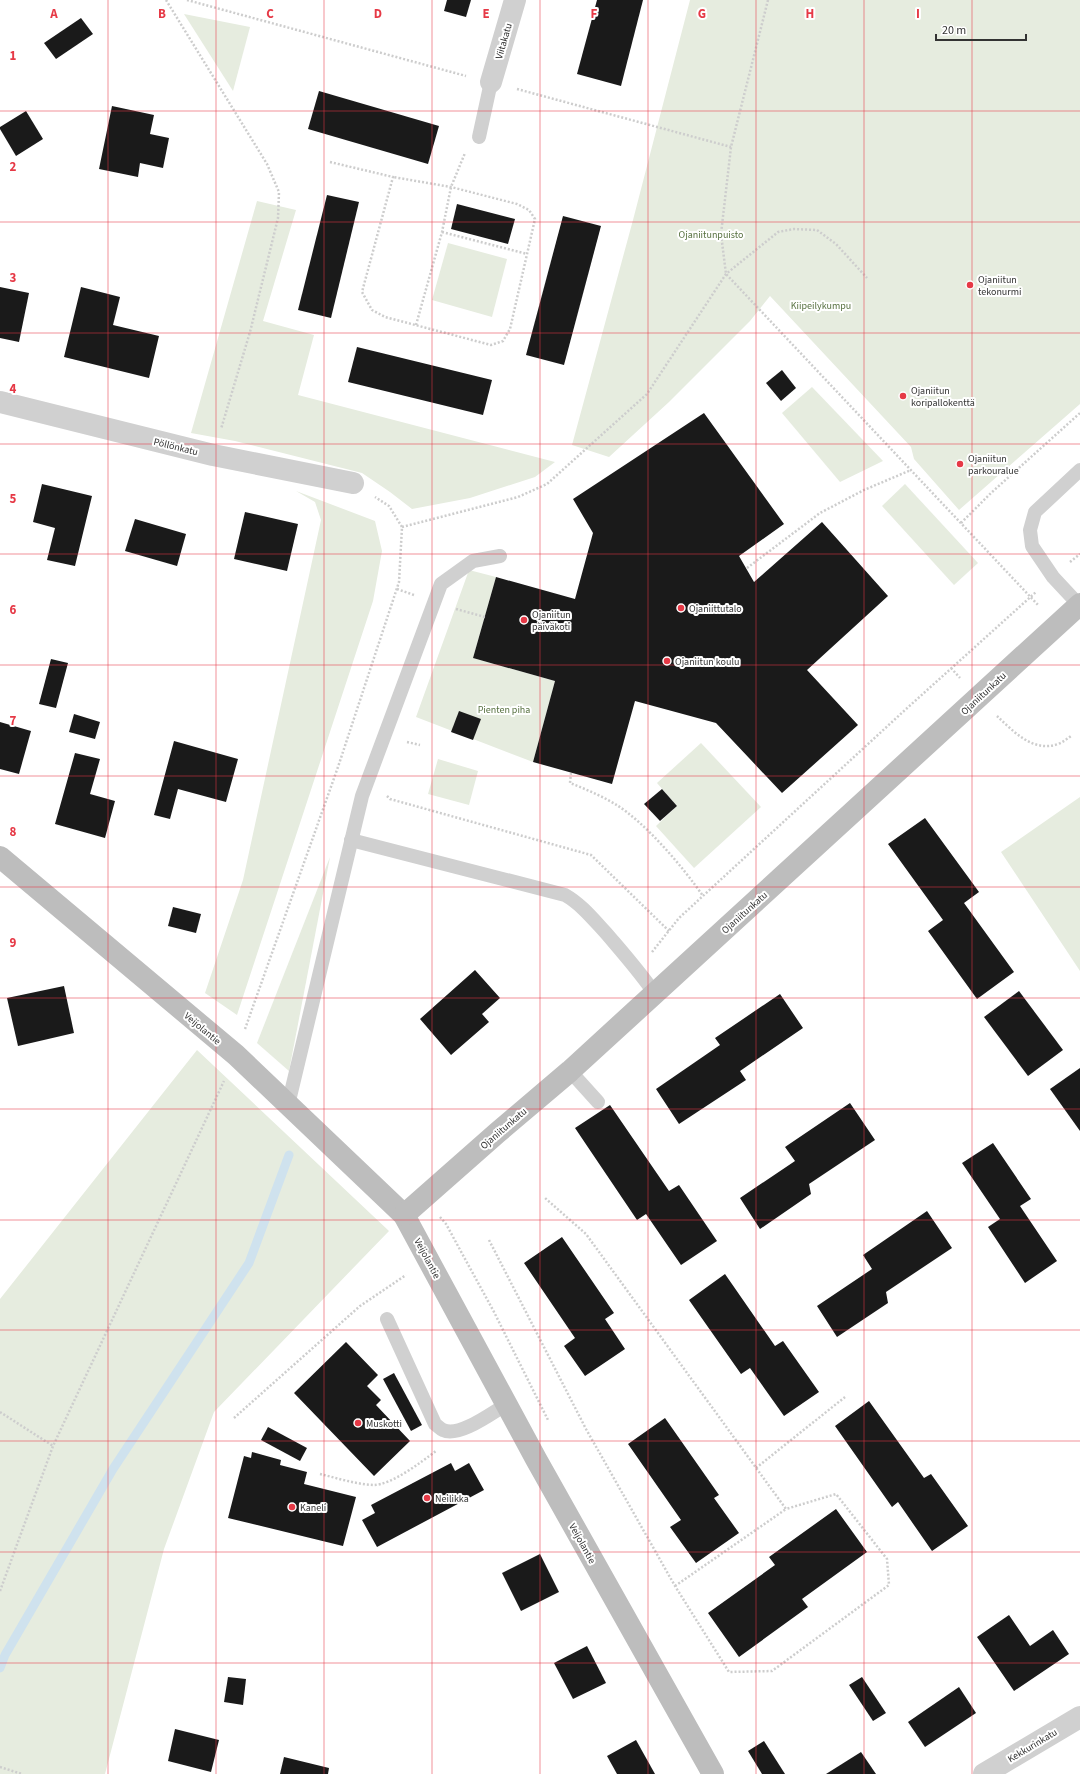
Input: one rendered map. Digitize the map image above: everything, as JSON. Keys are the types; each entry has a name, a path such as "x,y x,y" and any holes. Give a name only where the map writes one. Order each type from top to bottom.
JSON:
{"street":[{"name":"Viitakatu","path":"491,82 515,0"},
{"name":"Pöllönkatu","path":"0,402 212,455 353,484"},
{"name":"Ojaniitunkatu","path":"404,1215 570,1071 1080,605"},
{"name":"Veijolantie","path":"0,857 236,1055 404,1215 536,1459 713,1774"},
{"name":"Kekkurinkatu","path":"984,1774 1080,1716"}],"lane":[{"path":"479,137 491,82"},
{"path":"1080,470 1036,512 1030,530 1032,546 1053,577 1080,605"},
{"path":"288,1105 362,796 441,584 473,561 500,556"},
{"path":"351,840 565,895 573,900 595,921 638,969 655,994"},
{"path":"570,1071 598,1102"},
{"path":"387,1319 436,1424 444,1431 455,1431 468,1427 507,1404"}],"path":[{"path":"166,0 267,164 279,192 278,218 250,332 212,455"},
{"path":"187,0 731,146"},
{"path":"768,0 731,146 721,234 726,274 1057,625"},
{"path":"416,325 442,232 451,187 464,154 479,137"},
{"path":"330,162 451,187 517,204 529,210 535,219 510,329 502,341 491,345 385,317 372,310 362,292 393,176"},
{"path":"402,526 518,497 547,484 648,394 726,274 778,232 794,229 817,230 836,244 867,278"},
{"path":"442,232 527,254"},
{"path":"961,523 991,493 1080,413"},
{"path":"747,568 820,513 864,490 911,470"},
{"path":"0,1591 53,1446 236,1055 338,767 399,582 402,526 389,506 353,484"},
{"path":"638,969 679,918 1030,596 1080,554"},
{"path":"951,668 1018,736 1040,746 1058,744 1071,736"},
{"path":"571,773 570,784 593,792 616,804 641,823 693,881 703,896"},
{"path":"385,795 390,799 591,855 670,931"},
{"path":"545,1198 586,1234 786,1509"},
{"path":"489,1240 586,1429 675,1586 729,1672 772,1671 889,1585 887,1559 836,1494 786,1509 675,1586"},
{"path":"234,1418 360,1306 409,1273 457,1246"},
{"path":"756,1468 845,1397"},
{"path":"0,1412 53,1446"},
{"path":"320,1474 357,1483 374,1485 381,1483 416,1466 439,1449 455,1431"},
{"path":"0,1767 22,1774"}],"green space":[{"path":"690,0 1080,0 1080,404 959,510 914,459 911,447 770,296 750,321 669,402 609,457 572,445 633,220"},
{"path":"184,14 250,27 233,91"},
{"path":"257,201 296,210 263,321 314,335 298,395 555,462 535,477 470,498 412,509 362,473 235,441 191,433"},
{"path":"448,243 507,259 492,317 432,300"},
{"path":"812,387 883,461 840,482 782,413"},
{"path":"905,484 978,563 954,585 882,506"},
{"path":"296,491 375,521 382,551 373,601 237,1015 205,993 243,880 321,520 315,502"},
{"name":"Pienten piha","path":"469,570 496,577 473,658 555,681 533,762 416,717"},
{"path":"701,743 761,807 694,868 656,826 677,806 657,783"},
{"path":"438,759 478,771 469,805 428,794"},
{"path":"1080,797 1080,971 1001,852"},
{"path":"330,857 289,1071 257,1043"},
{"path":"197,1050 389,1231 214,1412 164,1549 105,1774 0,1774 0,1299"}],"building":[{"path":"447,0 471,0 466,17 444,11"},
{"path":"597,0 643,0 621,86 577,74"},
{"path":"81,18 93,34 56,59 44,43"},
{"path":"319,91 439,126 428,164 308,129"},
{"path":"112,106 154,115 150,134 169,138 163,168 140,163 138,177 99,169"},
{"path":"26,111 43,139 16,156 0,127"},
{"path":"327,195 359,202 331,318 298,310"},
{"path":"457,204 515,219 508,244 451,229"},
{"path":"563,216 601,226 564,365 526,355"},
{"path":"0,287 29,293 19,342 0,338"},
{"path":"81,287 120,297 113,325 159,336 149,378 64,357"},
{"path":"357,347 492,380 483,415 348,382"},
{"path":"782,370 796,388 781,401 766,383"},
{"name":"Ojaniittutalo","path":"704,413 784,524 739,556 754,582 822,522 888,596 807,670 858,725 782,793 716,723 635,701 612,784 533,762 555,681 473,658 496,577 575,599 593,533 573,499"},
{"path":"42,484 92,496 75,566 47,560 55,528 33,522"},
{"path":"245,512 298,524 287,571 234,559"},
{"path":"135,519 186,534 177,566 125,551"},
{"path":"51,659 68,663 56,708 39,704"},
{"path":"459,711 481,719 473,740 451,732"},
{"path":"74,714 100,722 95,739 69,732"},
{"path":"0,722 31,731 19,774 0,769"},
{"path":"174,741 238,759 226,802 178,789 170,819 154,815"},
{"path":"75,753 100,759 90,794 115,801 105,838 55,824"},
{"path":"662,789 677,806 660,821 644,804"},
{"path":"925,818 979,892 964,903 1014,972 977,999 928,931 943,920 888,844"},
{"path":"173,907 201,914 196,933 168,926"},
{"path":"475,970 500,998 482,1014 489,1022 451,1055 420,1019"},
{"path":"64,986 74,1033 18,1046 7,998"},
{"path":"1019,991 1063,1050 1028,1076 984,1017"},
{"path":"780,994 803,1028 740,1071 746,1080 679,1124 656,1089 720,1045 715,1038"},
{"path":"1080,1068 1080,1131 1050,1089"},
{"path":"850,1103 875,1140 809,1184 811,1194 760,1229 740,1198 795,1161 785,1147"},
{"path":"610,1105 669,1191 679,1185 717,1241 681,1265 646,1214 637,1220 575,1128"},
{"path":"993,1143 1031,1199 1020,1206 1057,1261 1025,1283 988,1227 1000,1219 962,1163"},
{"path":"927,1211 952,1248 886,1292 888,1303 837,1337 817,1306 872,1269 863,1255"},
{"path":"562,1237 614,1313 605,1319 625,1349 585,1376 564,1346 575,1338 524,1263"},
{"path":"725,1274 775,1346 783,1341 819,1392 784,1416 750,1368 741,1374 689,1300"},
{"name":"Muskotti","path":"346,1342 378,1375 367,1386 381,1400 376,1405 410,1441 374,1476 294,1393"},
{"path":"394,1373 422,1425 411,1431 383,1379"},
{"path":"869,1401 924,1478 931,1474 968,1526 932,1551 898,1502 892,1507 835,1426"},
{"path":"665,1418 719,1495 714,1498 739,1533 696,1563 670,1527 681,1520 628,1444"},
{"path":"268,1427 307,1448 300,1461 261,1440"},
{"name":"Kaneli","path":"252,1452 281,1460 280,1465 307,1472 304,1484 356,1497 343,1546 228,1518 244,1456 251,1458"},
{"name":"Neilikka","path":"451,1463 455,1471 469,1463 484,1490 377,1547 362,1520 375,1513 371,1505"},
{"path":"836,1509 867,1552 802,1599 808,1607 739,1657 708,1613 775,1565 769,1557"},
{"path":"540,1554 559,1592 521,1611 502,1573"},
{"path":"1009,1615 1030,1646 1053,1630 1069,1654 1014,1691 977,1637"},
{"path":"587,1646 606,1683 573,1699 554,1663"},
{"path":"228,1677 246,1679 243,1705 224,1702"},
{"path":"862,1677 886,1713 873,1721 849,1685"},
{"path":"959,1687 976,1713 925,1747 908,1722"},
{"path":"175,1729 219,1740 211,1772 168,1761"},
{"path":"636,1740 655,1774 617,1774 607,1756"},
{"path":"764,1741 785,1774 762,1774 748,1751"},
{"path":"861,1752 876,1774 826,1774"},
{"path":"284,1757 329,1768 328,1774 280,1774"}],"waterway":[{"path":"0,1668 5,1655 113,1469 249,1263 289,1155"}],"place":[{"name":"Ojaniitun tekonurmi","path":"970,285"},
{"name":"Ojaniitun koripallokenttä","path":"903,396"},
{"name":"Ojaniitun parkouralue","path":"960,464"},
{"name":"Ojaniittutalo","path":"681,608"},
{"name":"Ojaniitun päiväkoti","path":"524,620"},
{"name":"Ojaniitun koulu","path":"667,661"},
{"name":"Muskotti","path":"358,1423"},
{"name":"Neilikka","path":"427,1498"},
{"name":"Kaneli","path":"292,1507"}],"park label":[{"name":"Ojaniitunpuisto","path":"711,234"},
{"name":"Kiipeilykumpu","path":"821,305"}]}
